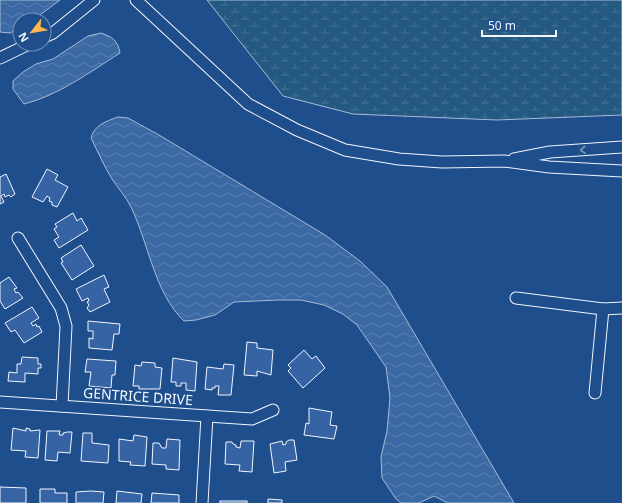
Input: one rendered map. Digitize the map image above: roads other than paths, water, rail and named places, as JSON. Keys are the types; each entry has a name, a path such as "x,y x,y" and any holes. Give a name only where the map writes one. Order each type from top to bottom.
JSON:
{"street":[{"path":"52,33 94,0"},
{"path":"136,0 248,104 297,130 345,150 399,159 442,162 504,161 549,167 622,171"},
{"path":"0,58 12,52"},
{"path":"504,161 550,152 622,147"},
{"path":"18,238 62,308 66,326 62,406"},
{"path":"516,298 603,309 622,308"},
{"path":"595,393 603,309"},
{"name":"GENTRICE DRIVE","path":"0,402 252,419 272,410"},
{"path":"202,503 207,416"}],"water":[{"path":"0,0 60,0 44,12 12,12 12,32 0,32"},
{"path":"101,33 109,36 116,42 120,53 62,89 24,104 13,89 13,81 23,72 36,64 53,59 88,36"},
{"path":"118,117 128,118 159,135 325,235 360,261 387,287 514,503 448,503 434,496 419,503 401,503 396,499 382,478 381,457 387,431 390,398 386,367 357,325 343,314 324,305 301,300 279,300 234,302 215,315 196,320 184,321 174,310 166,297 153,267 131,207 109,174 91,138 98,127 105,122"}]}
